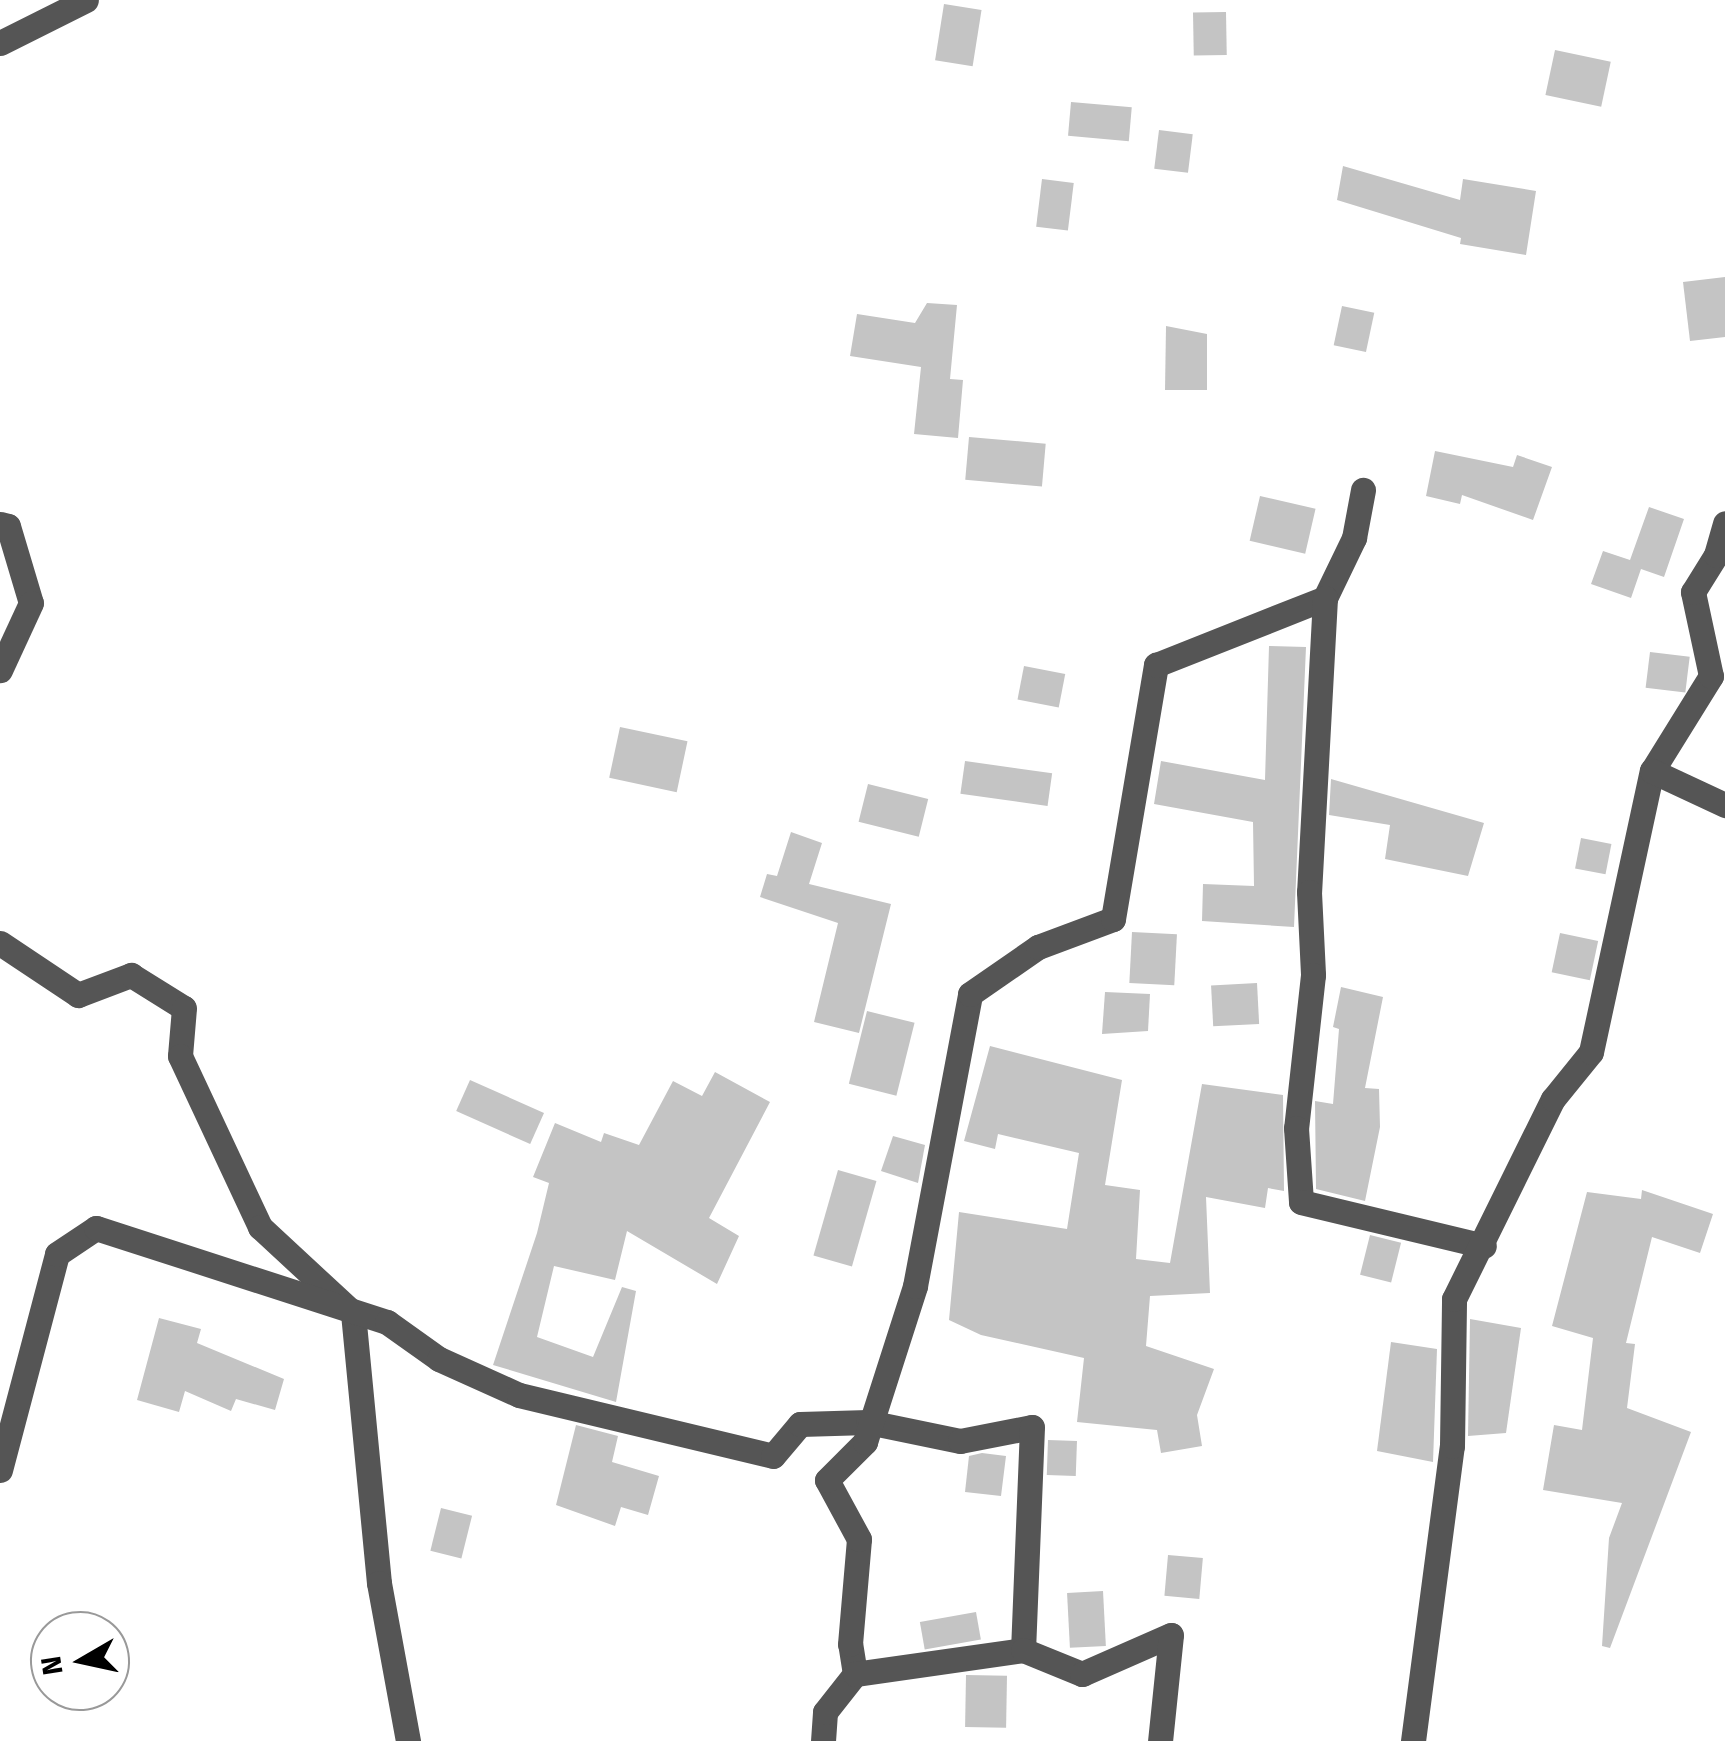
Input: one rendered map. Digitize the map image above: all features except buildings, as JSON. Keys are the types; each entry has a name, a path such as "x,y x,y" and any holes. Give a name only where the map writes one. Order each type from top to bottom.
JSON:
{"street":[{"path":"0,43 86,0"},
{"path":"1363,490 1354,538 1325,598 1308,892 1313,975 1296,1128 1301,1202 1484,1246"},
{"path":"1413,1741 1452,1446 1454,1299 1484,1246 1553,1099 1591,1052 1652,772 1710,676 1693,592 1716,555 1725,523"},
{"path":"0,524 8,526 32,604 0,670"},
{"path":"855,1674 850,1644 859,1539 827,1480 865,1442 868,1422 914,1286 970,994 1038,947 1113,919 1156,665 1325,598"},
{"path":"1652,772 1725,806"},
{"path":"0,944 78,995 131,975 184,1008 180,1056 260,1227 353,1313 379,1583 408,1741"},
{"path":"0,1470 57,1254 96,1228 387,1322 439,1359 518,1395 773,1456 800,1424 868,1422 960,1442 1032,1427 1023,1650"},
{"path":"822,1741 825,1712 855,1674 1023,1650 1082,1674 1171,1635 1160,1741"}]}
